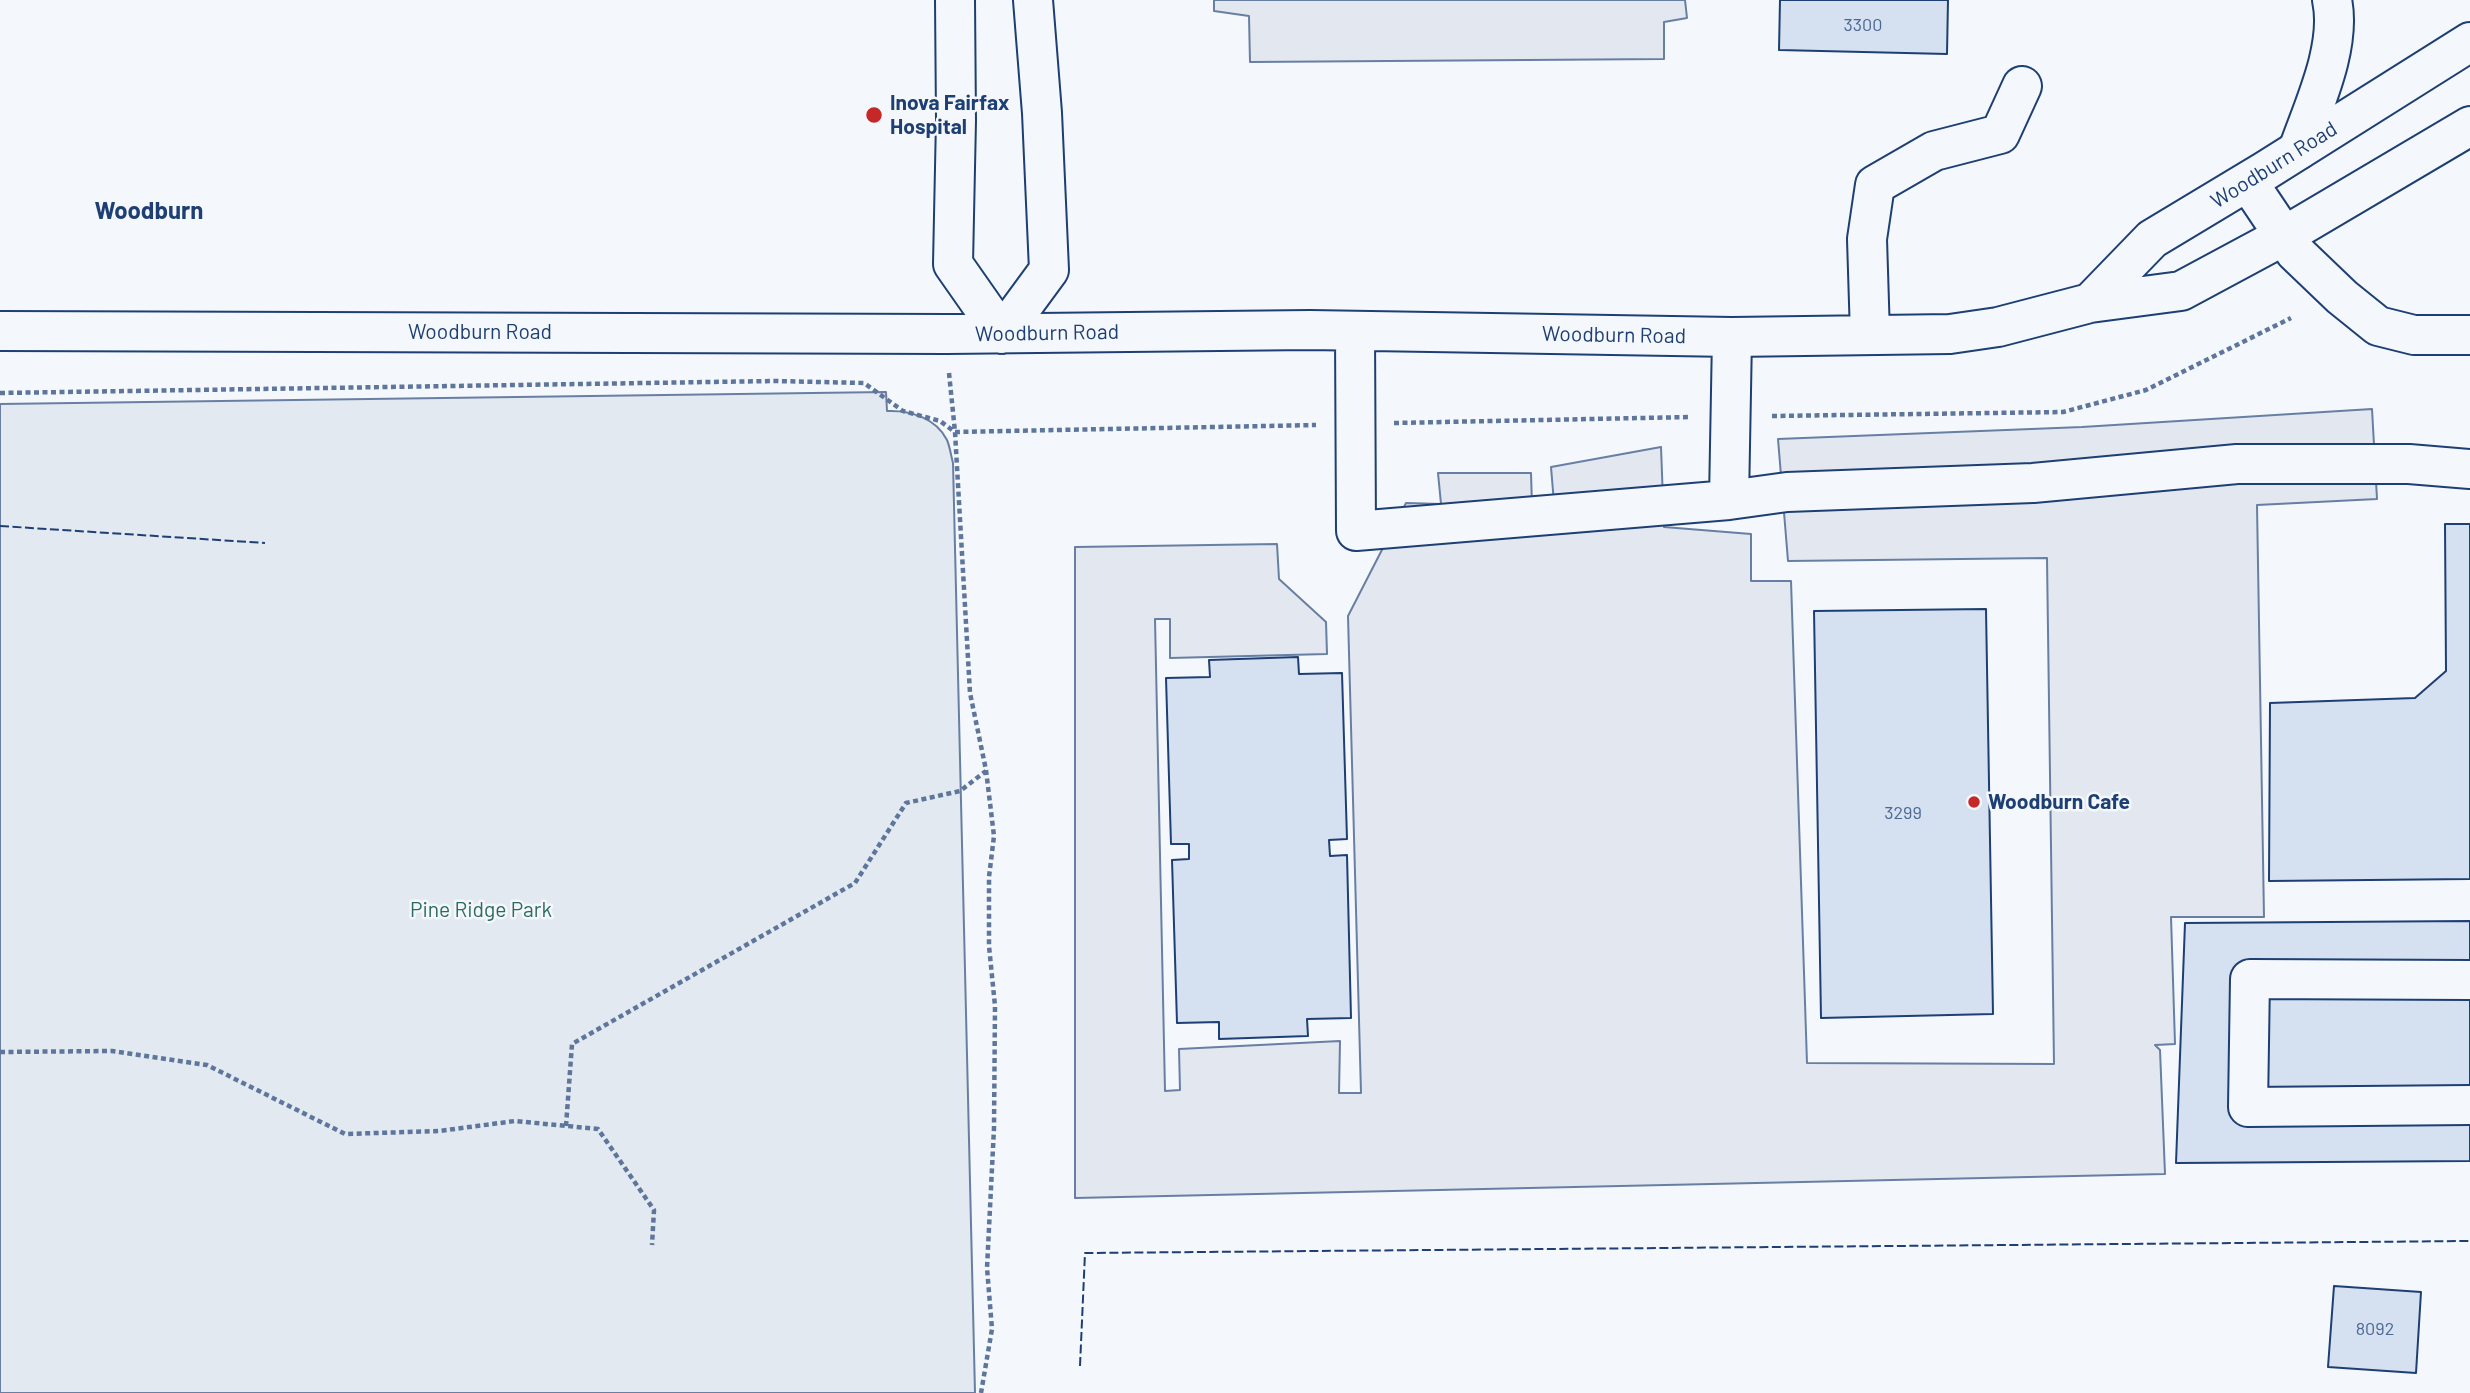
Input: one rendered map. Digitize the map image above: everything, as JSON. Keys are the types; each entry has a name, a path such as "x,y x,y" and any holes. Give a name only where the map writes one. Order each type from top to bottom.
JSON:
{"street":[{"path":"954,0 956,120 953,264 1002,334 1049,270 1042,113 1033,0"},
{"path":"2298,150 2326,71 2332,43 2332,0"},
{"name":"Woodburn Road","path":"2090,303 2152,239 2248,182 2470,42"},
{"path":"1870,335 1867,240 1875,185 1934,151 2000,134 2022,86"},
{"name":"Woodburn Road","path":"0,331 1002,334 1355,331 1732,337 1950,334 1986,329 2090,303 2181,291 2284,236 2470,126"},
{"path":"2248,182 2295,252 2333,289 2378,326 2414,335 2470,335"},
{"path":"1355,331 1356,531 1729,500 1787,492 2033,484 2238,464 2409,464 2470,469"},
{"path":"1729,500 1732,337"},
{"path":"2470,981 2250,979 2248,1107 2470,1105"}],"path":[{"path":"0,393 774,381 864,383 903,411 940,421 956,432 2063,412 2146,390 2291,318"},
{"path":"950,399 956,432 970,693 986,770 994,836 989,891 989,946 995,1006 995,1128 987,1268 992,1329 981,1393"},
{"path":"566,1126 572,1044 855,883 906,803 960,791 986,770"},
{"path":"0,1052 112,1051 207,1065 345,1134 439,1131 515,1121 598,1129 654,1210 652,1245"}],"green space":[{"name":"Pine Ridge Park","path":"886,392 887,411 922,417 942,432 953,463 975,1393 0,1393 0,404"}],"shaded area":[{"path":"1214,0 1685,0 1687,18 1664,22 1664,59 1250,62 1249,16 1214,11"},
{"path":"2372,409 2377,499 2257,505 2264,917 2171,917 2175,1044 2155,1045 2160,1050 2165,1174 1075,1198 1075,547 1277,544 1279,579 1326,622 1327,654 1170,658 1170,619 1155,619 1165,1091 1180,1090 1179,1049 1340,1041 1339,1093 1361,1093 1348,616 1406,503 1441,504 1438,473 1531,473 1532,506 1554,503 1551,467 1661,447 1664,527 1751,534 1751,581 1791,581 1807,1063 2054,1064 2047,558 1788,561 1778,439 2082,427"}],"building":[{"path":"1780,0 1948,0 1947,54 1779,50"},
{"path":"2445,524 2470,524 2470,879 2269,881 2270,703 2415,698 2446,671"},
{"path":"1986,609 1993,1014 1821,1018 1814,611"},
{"path":"1298,657 1299,674 1342,673 1347,839 1329,840 1330,856 1347,855 1351,1018 1307,1019 1308,1036 1219,1039 1219,1022 1177,1023 1172,860 1189,859 1189,844 1171,844 1166,678 1210,677 1209,660"},
{"path":"2470,921 2470,1161 2176,1163 2185,923"},
{"path":"2334,1286 2421,1292 2416,1373 2328,1367"}],"fence":[{"path":"0,526 265,543"},
{"path":"1080,1366 1085,1253 2470,1241"}],"place":[{"name":"Inova Fairfax Hospital","path":"874,115"},
{"name":"Woodburn Cafe","path":"1974,802"}],"district":[{"name":"Woodburn","path":"149,211"}]}
